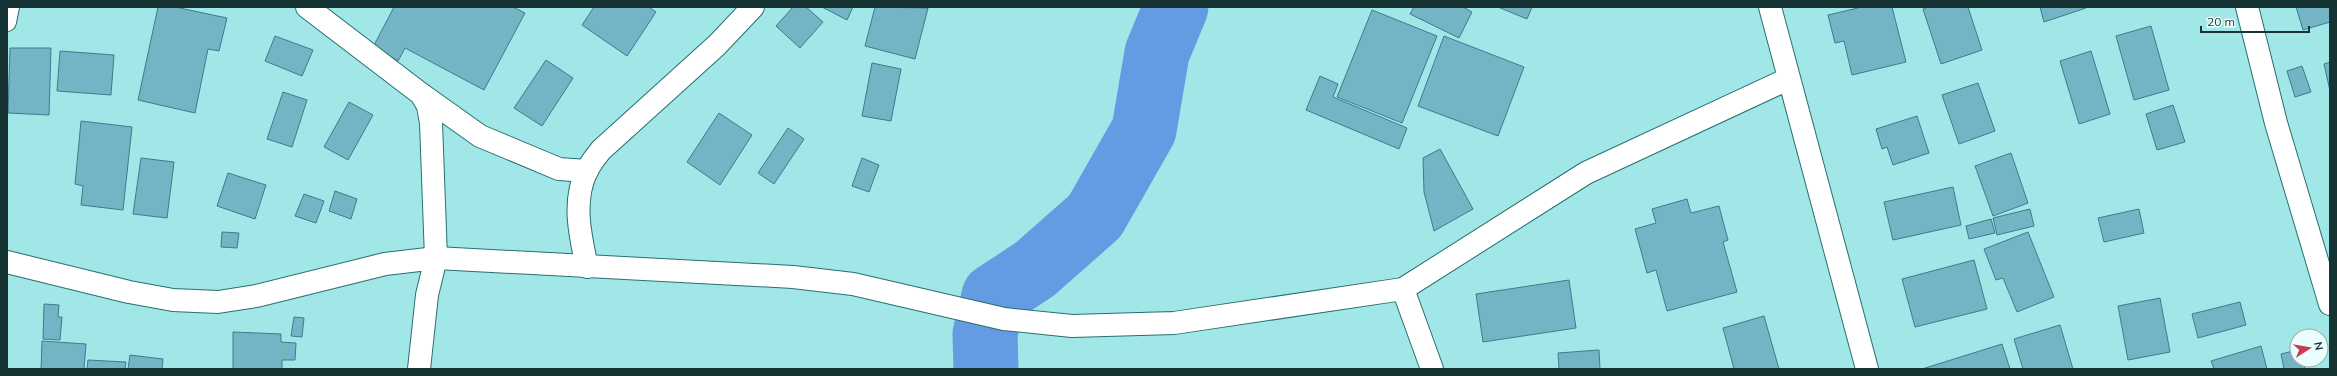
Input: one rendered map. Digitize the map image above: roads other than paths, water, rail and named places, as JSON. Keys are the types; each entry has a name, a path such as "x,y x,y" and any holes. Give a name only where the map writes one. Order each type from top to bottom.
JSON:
{"street":[{"path":"307,7 421,94 480,136 559,169 587,171"},
{"path":"587,267 578,228 579,200 587,171 601,150 718,45 753,7"},
{"path":"1770,7 1788,79 1867,369"},
{"path":"2247,7 2276,123 2330,304"},
{"path":"7,262 129,292 173,300 218,302 256,296 385,264 436,258 793,277 853,284 1004,319 1072,326 1174,323 1403,289 1586,173 1788,79"},
{"path":"419,369 427,295 436,258 431,123 428,106 421,94"},
{"path":"1403,289 1432,369"}],"lane":[{"path":"7,22 10,7"}],"waterway":[{"path":"986,369 985,334 994,296 1035,269 1095,216 1144,130 1157,53 1176,7"}]}
